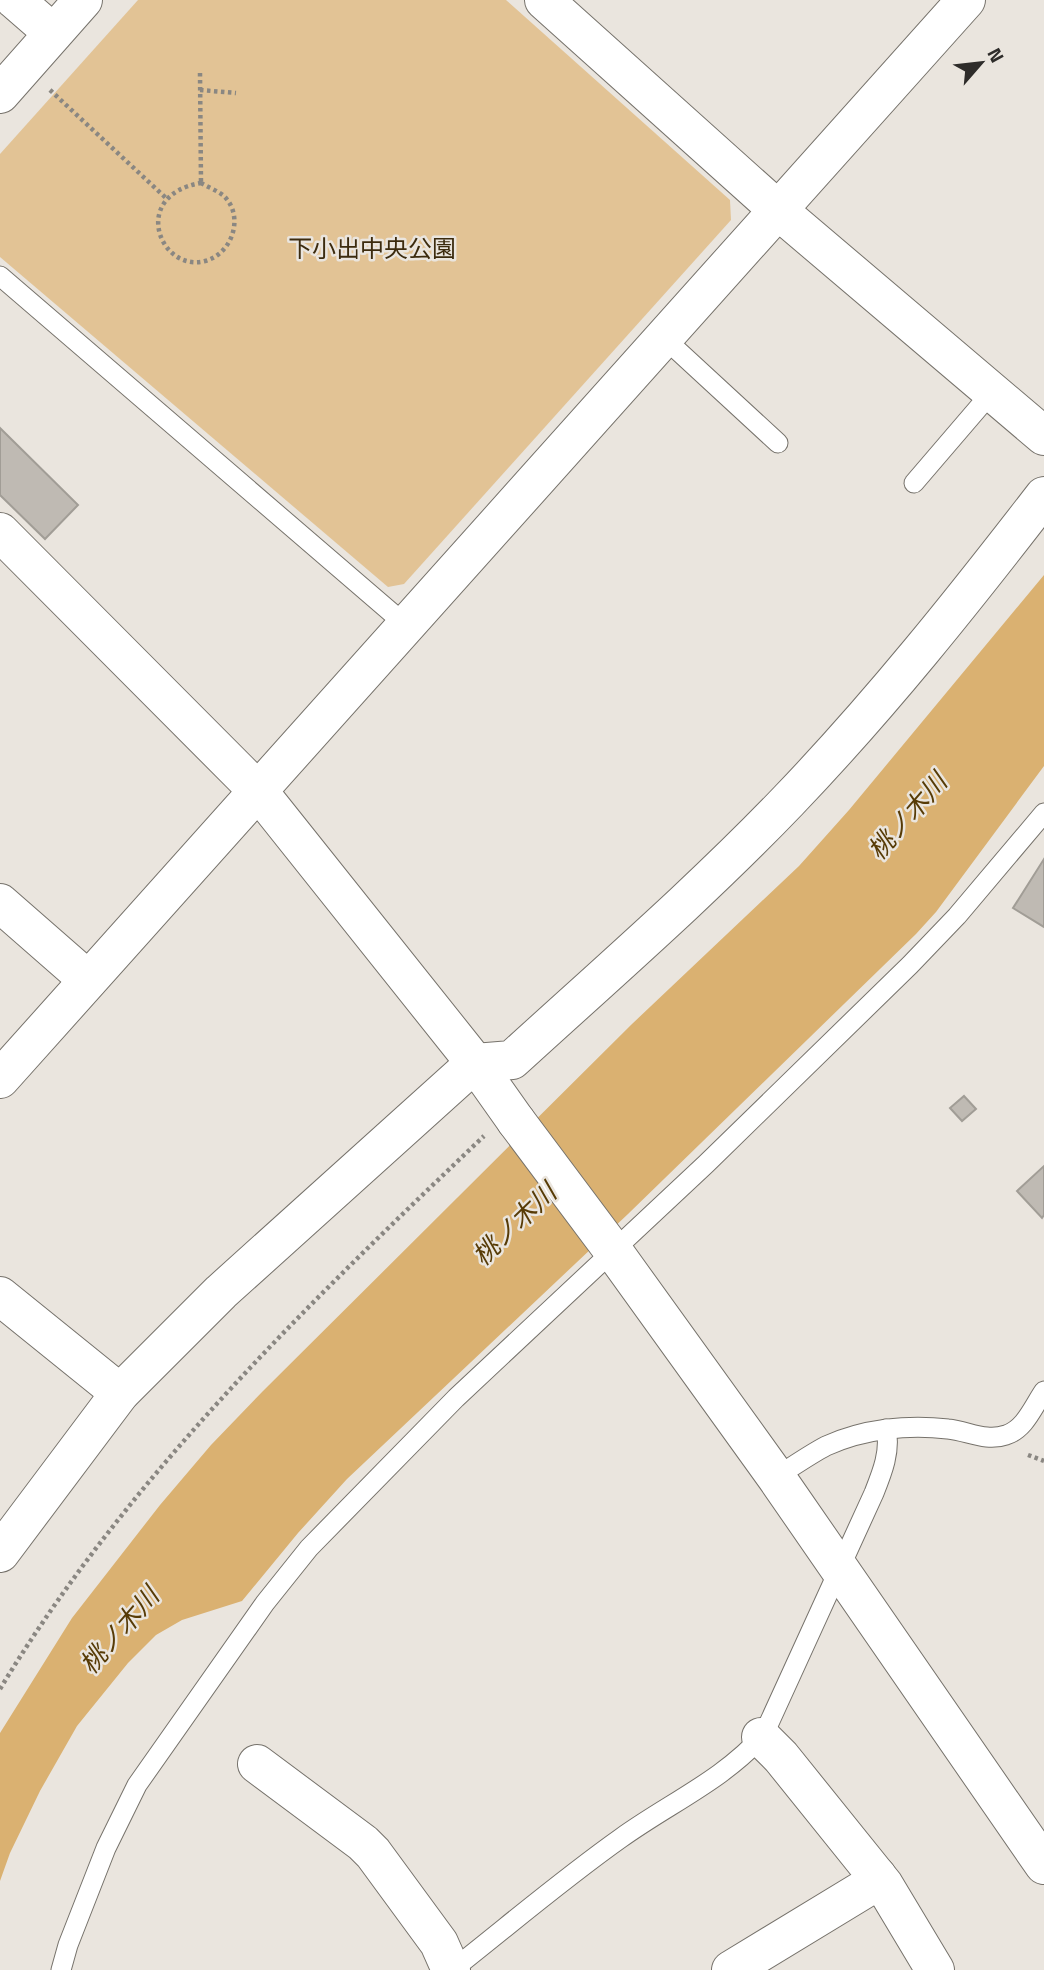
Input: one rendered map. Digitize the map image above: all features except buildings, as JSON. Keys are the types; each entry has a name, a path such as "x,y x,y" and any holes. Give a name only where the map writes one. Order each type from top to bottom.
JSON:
{"street":[{"path":"15,0 53,33"},
{"path":"12,80 83,0"},
{"path":"544,0 779,211 1044,436"},
{"path":"0,1079 966,0"},
{"path":"0,1553 120,1393 221,1292 475,1063 512,1060 726,863 789,800 863,720 964,600 1044,496"},
{"path":"0,532 259,792 475,1063 776,1477 1044,1865"},
{"path":"0,903 88,980"},
{"path":"0,1296 120,1393"},
{"path":"761,1737 781,1757 877,1876 935,1970"},
{"path":"257,1764 373,1853 439,1943 452,1970"},
{"path":"731,1970 866,1888 877,1876"}],"lane":[{"path":"0,276 407,626"},
{"path":"663,337 778,443"},
{"path":"914,484 992,392"},
{"path":"61,1970 106,1847 137,1785 265,1604 310,1548 456,1398 910,965 957,916 1044,813"},
{"path":"776,1477 826,1447 853,1436 886,1429 949,1429 985,1438 1004,1436 1021,1427 1044,1391"},
{"path":"452,1970 622,1837 695,1792 761,1737 839,1571 884,1466 888,1438 886,1429"}],"path":[{"path":"200,73 201,183"},
{"path":"12,80 166,198"},
{"path":"200,90 236,93"},
{"path":"201,183 225,197 234,216 232,238 221,254 204,262 185,260 168,251 159,234 158,215 166,198 184,186 201,183"}],"green space":[{"name":"下小出中央公園","path":"138,0 506,0 730,200 731,220 404,584 388,587 0,257 0,154"}],"water":[{"name":"桃ノ木川","path":"1044,575 1044,766 936,912 628,1214 347,1479 242,1601 182,1620 156,1635 128,1663 77,1726 40,1791 10,1853 0,1881 0,1733 72,1618 160,1505 211,1445 263,1391 632,1024 799,866 849,810"}]}
